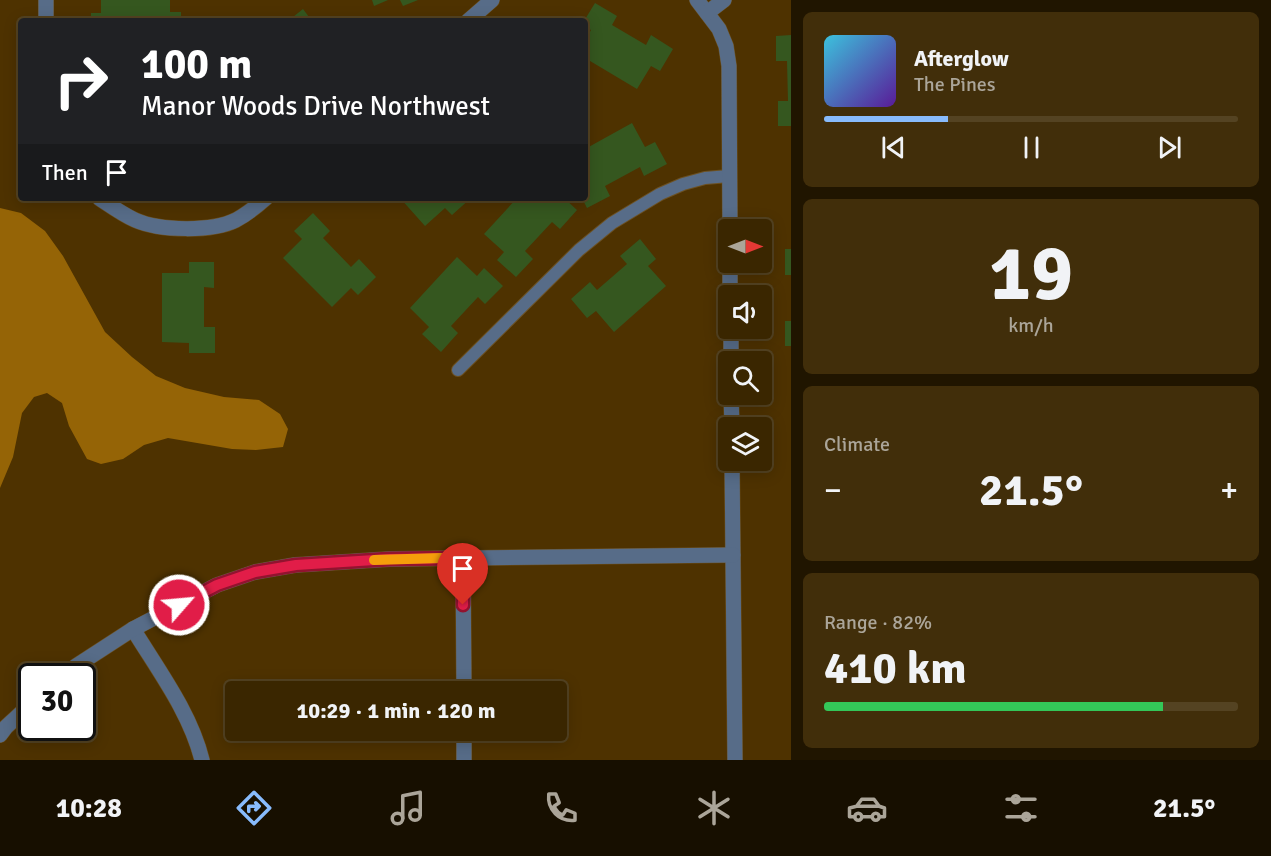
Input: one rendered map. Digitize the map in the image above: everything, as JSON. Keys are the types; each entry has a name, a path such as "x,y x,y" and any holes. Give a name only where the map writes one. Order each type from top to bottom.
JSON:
{"street":[{"path":"46,0 46,18"},
{"path":"697,0 718,29 726,46 729,66 730,219"},
{"path":"707,13 723,0"},
{"path":"471,18 485,2"},
{"path":"103,201 137,221 161,227 187,229 211,227 234,221 262,201"},
{"path":"732,471 735,760"},
{"path":"81,663 133,629 217,585 255,572 296,565 390,559 733,555"},
{"path":"463,558 464,681"},
{"path":"133,629 186,718 199,747 202,760"},
{"path":"0,735 18,716"},
{"path":"464,741 464,760"}],"lane":[{"path":"458,370 579,250 612,223 660,194 683,184 705,178 729,176"}],"shaded area":[{"path":"0,208 21,213 45,231 63,256 105,332 132,357 156,376 185,388 224,397 259,400 280,414 288,429 283,447 256,450 232,449 168,438 144,445 123,459 101,464 87,459 69,426 62,403 47,393 34,397 22,413 13,457 0,488"}],"building":[{"path":"101,0 170,0 170,12 181,12 181,18 91,18 91,13 101,13"},
{"path":"372,0 388,0 374,6"},
{"path":"400,0 418,0 403,6"},
{"path":"595,3 617,16 612,25 646,45 651,35 673,49 660,71 651,66 637,89 588,60 588,36 591,30 588,28 588,18 586,18"},
{"path":"303,9 310,18 292,18"},
{"path":"791,35 791,126 778,126 778,101 788,101 787,61 776,61 776,36"},
{"path":"632,123 645,147 655,142 667,164 644,176 640,167 605,186 610,196 587,208 584,201 588,201 588,147"},
{"path":"403,201 468,201 452,215 445,208 425,226"},
{"path":"514,201 567,201 577,210 560,229 552,222 525,251 533,259 516,277 497,260 504,252 484,234"},
{"path":"313,213 330,231 323,238 351,267 359,259 376,277 358,295 351,288 332,307 283,258 302,239 294,231"},
{"path":"640,239 656,259 648,266 666,286 614,332 596,311 587,318 571,299 590,282 597,290 627,264 620,256"},
{"path":"785,249 791,249 791,275 785,275"},
{"path":"457,257 477,276 484,268 503,286 485,304 478,297 451,326 458,333 441,352 422,334 429,327 410,308"},
{"path":"189,262 214,262 214,288 204,287 204,327 215,327 215,353 189,353 189,343 162,342 162,273 189,273"},
{"path":"785,321 791,321 791,346 785,346"}],"slow traffic":[{"path":"374,560 441,558"}],"route":[{"path":"179,605 217,585 255,572 296,565 390,559 463,558 463,605"}]}
